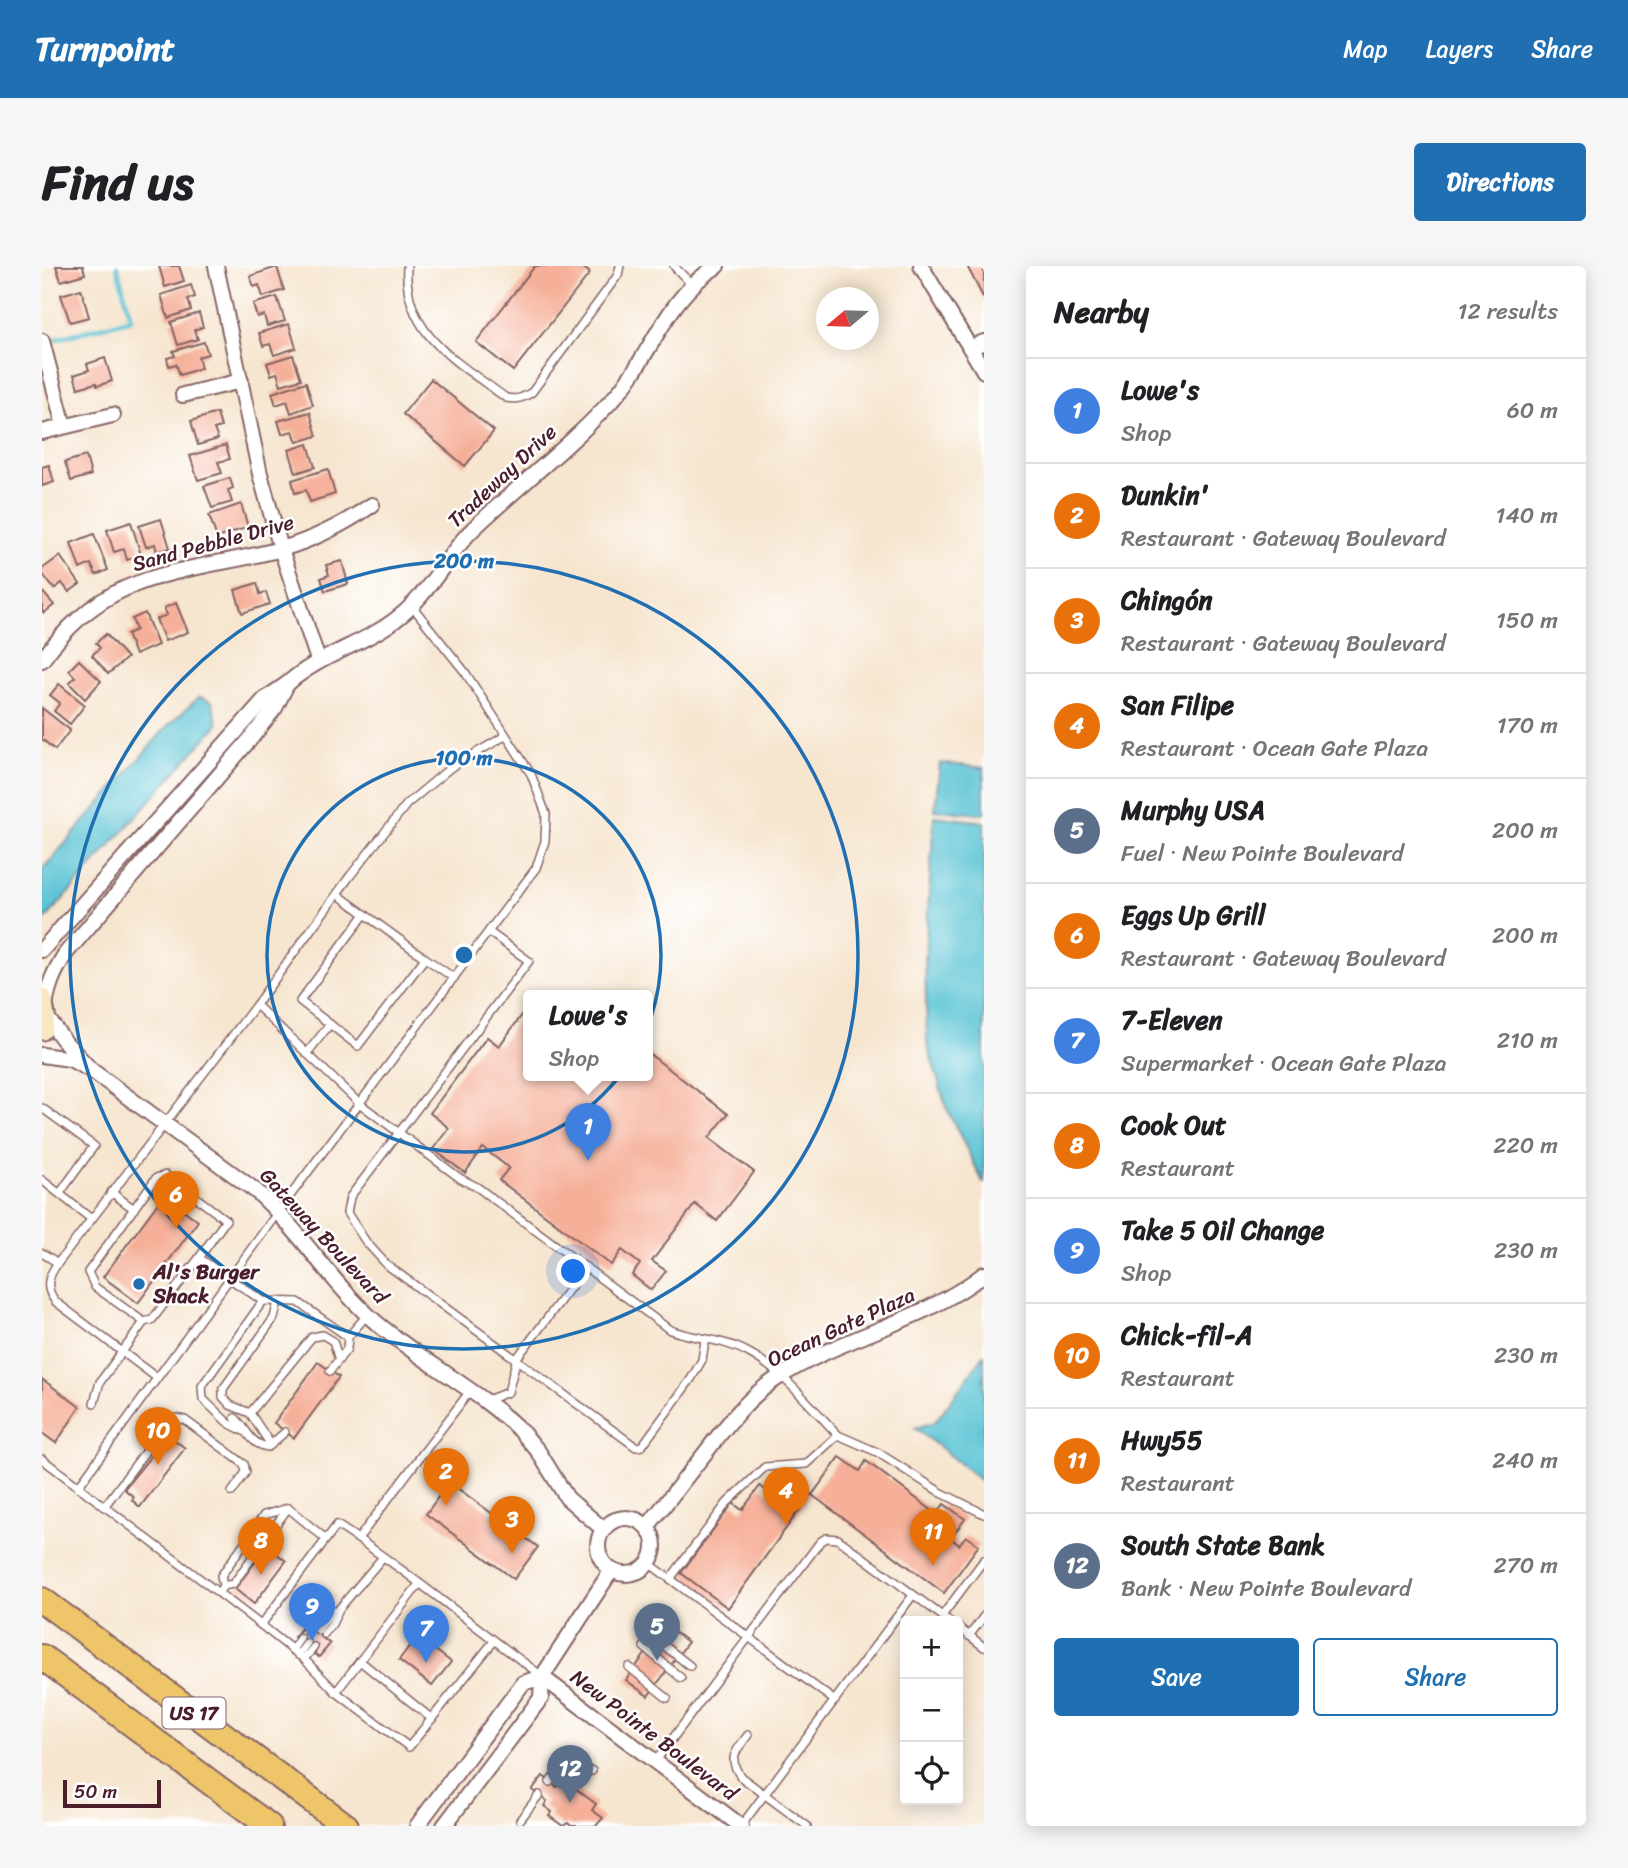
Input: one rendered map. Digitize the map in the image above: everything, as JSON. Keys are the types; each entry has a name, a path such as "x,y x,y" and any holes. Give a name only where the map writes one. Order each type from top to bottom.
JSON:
{"highway":[{"name":"US 17","path":"42,1600 346,1826"},
{"path":"42,1622 133,1667"},
{"name":"US 17","path":"42,1657 267,1824"}],"street":[{"path":"216,266 260,474 281,549 318,660"},
{"name":"Tradeway Drive","path":"42,950 265,699 318,660 368,638 412,606 468,534 579,434 614,398 640,362 672,308 692,285 717,266"},
{"path":"921,266 984,372"},
{"path":"42,341 64,426"},
{"path":"970,348 984,342"},
{"path":"183,395 241,381"},
{"path":"42,432 113,415"},
{"name":"Sand Pebble Drive","path":"42,660 71,624 124,589 201,566 281,549 324,533 372,505"},
{"name":"Tradeway Drive","path":"44,1012 47,990 66,953 252,737 275,708 287,684"},
{"path":"44,1012 65,1042 91,1070"},
{"path":"42,1055 70,1059 91,1070"},
{"name":"Gateway Boulevard","path":"91,1070 246,1183 278,1212 368,1314 521,1431 538,1451 568,1497 603,1529"},
{"name":"Ocean Gate Plaza","path":"647,1527 740,1410 781,1376 944,1302 984,1274"},
{"path":"625,1518 647,1527 654,1540 650,1564 628,1575 611,1571 599,1556 599,1537 603,1529 617,1519 625,1518"},
{"path":"444,1826 541,1698 542,1676 611,1571"},
{"path":"417,1826 523,1683 542,1676"},
{"name":"New Pointe Boulevard","path":"542,1676 741,1826"}],"lane":[{"path":"407,266 412,306 428,337 506,398 515,400 532,392 618,275 620,266"},
{"path":"674,266 692,285"},
{"path":"78,1487 278,1212 536,868 545,841 545,814 531,774 465,672 412,606"},
{"path":"157,1377 51,1297 48,1281 90,1217 256,1005 407,804 450,768 505,736"},
{"path":"337,894 454,978"},
{"path":"365,914 300,1001 358,1046 425,958"},
{"path":"489,932 529,961 350,1197 347,1213 366,1242 387,1265 636,1447 642,1446 691,1379 702,1360 705,1340"},
{"path":"256,1005 359,1103 461,1179 477,1187 586,1266 670,1330 748,1352 781,1376 838,1435 877,1452 940,1492 984,1514"},
{"path":"308,1052 330,1024"},
{"path":"42,1108 94,1146 60,1193"},
{"path":"94,1403 100,1382 144,1322 152,1320 226,1220 166,1175 156,1178 88,1272 95,1287 144,1322"},
{"path":"42,1180 90,1217"},
{"path":"111,1192 134,1209"},
{"path":"42,1253 58,1263"},
{"path":"199,1258 263,1301 298,1303 348,1337"},
{"path":"484,1402 508,1392 517,1358 586,1266"},
{"path":"263,1301 202,1386 203,1399 231,1420 241,1423 244,1431 260,1446 268,1447 285,1432"},
{"path":"271,1445 250,1413 230,1405 223,1397 223,1389 274,1318 278,1301"},
{"path":"330,1371 347,1349 348,1337 368,1314"},
{"path":"250,1413 312,1337 323,1335 333,1340 339,1360"},
{"path":"358,1539 470,1391"},
{"path":"104,1507 165,1425 176,1418 185,1420 244,1465 246,1472 232,1492"},
{"path":"670,1579 727,1503 765,1467 806,1464 838,1435"},
{"path":"42,1460 220,1590 298,1655 336,1692 360,1705 394,1731 409,1747 494,1641"},
{"path":"288,1508 326,1539"},
{"path":"220,1590 221,1576 264,1515 288,1508"},
{"path":"220,1590 233,1584 288,1508"},
{"path":"261,1625 337,1525 542,1676"},
{"path":"655,1762 820,1542 826,1538 838,1539 942,1616 984,1560"},
{"path":"321,1632 326,1619 338,1610 383,1557"},
{"path":"650,1564 835,1701"},
{"path":"336,1692 419,1584"},
{"path":"741,1826 913,1595"},
{"path":"310,1625 319,1614 338,1610"},
{"path":"969,1636 984,1616"},
{"path":"963,1631 984,1647"},
{"path":"653,1636 690,1666"},
{"path":"298,1655 307,1643 298,1655"},
{"path":"644,1647 681,1678"},
{"path":"359,1661 432,1719"},
{"path":"629,1667 667,1698"},
{"path":"374,1687 380,1678"},
{"path":"390,1699 397,1691"},
{"path":"408,1712 413,1704"},
{"path":"748,1735 733,1755 734,1768 741,1777 807,1826"},
{"path":"550,1782 562,1766 592,1772"},
{"path":"520,1820 539,1795"}],"water":[{"path":"199,697 212,701 218,724 42,923 42,870 164,730"},
{"path":"940,763 984,768 984,814 935,810"},
{"path":"934,816 984,822 984,1184 947,1109 927,1044 925,956"},
{"path":"984,1355 984,1483 915,1428 935,1422"}],"building":[{"path":"56,266 83,266 85,274 61,281"},
{"path":"159,266 179,266 184,281 165,287"},
{"path":"535,266 581,266 590,273 513,371 476,342"},
{"path":"967,266 984,266 984,299"},
{"path":"277,267 284,290 263,297 259,285 254,287 250,276"},
{"path":"191,285 195,297 188,299 191,310 168,318 161,295"},
{"path":"81,289 89,317 70,322 61,295"},
{"path":"277,297 285,321 267,326 264,315 257,317 253,304"},
{"path":"199,313 203,327 194,330 198,339 178,345 171,322"},
{"path":"289,324 296,348 274,355 270,344 263,346 259,333"},
{"path":"204,342 208,354 198,357 201,368 180,375 176,364 169,366 167,358 175,356 173,351"},
{"path":"293,355 301,379 281,385 277,373 271,375 267,363"},
{"path":"105,358 112,381 78,388 74,375 89,370 87,364"},
{"path":"431,379 494,431 465,466 403,414"},
{"path":"306,382 313,405 291,413 287,401 276,405 272,393"},
{"path":"310,412 317,436 297,442 293,431 282,434 278,421"},
{"path":"217,413 221,427 214,429 218,439 198,445 191,421"},
{"path":"308,444 315,467 296,473 289,450"},
{"path":"226,445 230,459 218,462 222,473 198,480 190,456"},
{"path":"86,456 91,475 71,481 65,462"},
{"path":"49,465 54,482 42,486 42,467"},
{"path":"328,469 335,494 310,502 306,490 295,493 292,480"},
{"path":"230,478 233,488 228,490 232,502 212,508 204,486"},
{"path":"241,504 248,527 217,538 209,515"},
{"path":"161,519 170,548 157,552 155,544 146,547 139,526"},
{"path":"131,522 141,555 127,560 124,549 114,552 107,530"},
{"path":"94,534 108,570 96,575 91,564 80,569 71,543"},
{"path":"60,556 80,584 69,592 62,583 54,589 42,573 42,569"},
{"path":"342,561 348,584 325,591 321,578 329,575 326,565"},
{"path":"257,583 260,594 266,592 270,604 242,613 235,590"},
{"path":"42,591 54,605 44,613 42,610"},
{"path":"176,603 188,632 165,641 156,619 167,615 164,608"},
{"path":"145,613 158,645 135,655 127,634 136,630 132,619"},
{"path":"106,634 127,658 108,674 92,655 100,648 96,643"},
{"path":"79,660 101,681 85,699 69,683 75,677 69,670"},
{"path":"59,684 85,705 70,724 54,711 60,703 50,695"},
{"path":"42,708 70,730 55,750 42,739"},
{"path":"523,1014 523,1081 653,1081 653,1057 728,1114 709,1138 754,1172 717,1221 695,1204 652,1261 666,1271 651,1290 632,1275 640,1264 622,1250 611,1265 499,1180 509,1168 483,1148 465,1173 433,1149 449,1128 430,1113 487,1037 499,1046"},
{"path":"164,1195 198,1221 138,1303 103,1277"},
{"path":"318,1362 339,1377 294,1438 274,1423"},
{"path":"42,1379 80,1407 56,1443 42,1433"},
{"path":"168,1435 185,1448 140,1507 132,1500 134,1497 124,1489"},
{"path":"840,1457 860,1471 866,1461 937,1514 944,1504 965,1519 951,1538 959,1545 966,1536 979,1545 944,1593 812,1495"},
{"path":"783,1474 811,1494 728,1608 681,1573 733,1503 742,1510 760,1486 770,1493"},
{"path":"449,1482 538,1547 514,1579 426,1514"},
{"path":"267,1546 286,1561 254,1604 235,1589"},
{"path":"305,1624 330,1644 319,1657 294,1637"},
{"path":"666,1626 688,1642 648,1696 626,1680"},
{"path":"417,1636 451,1662 432,1686 399,1660"},
{"path":"543,1776 557,1787 563,1779 596,1804 592,1810 603,1818 596,1826 571,1826 568,1823 563,1826 549,1816 552,1812 544,1806 547,1801 532,1790"}],"waterway":[{"path":"56,339 131,319 117,266"}],"place":[{"name":"Lowe's","path":"588,1161"},
{"name":"Eggs Up Grill","path":"176,1229"},
{"name":"Al's Burger Shack","path":"139,1284"},
{"name":"Chick-fil-A","path":"158,1465"},
{"name":"Dunkin'","path":"446,1506"},
{"name":"San Filipe","path":"786,1525"},
{"name":"Chingón","path":"512,1554"},
{"name":"Hwy55","path":"933,1566"},
{"name":"Cook Out","path":"261,1575"},
{"name":"Take 5 Oil Change","path":"312,1641"},
{"name":"Murphy USA","path":"657,1661"},
{"name":"7-Eleven","path":"426,1663"},
{"name":"South State Bank","path":"570,1803"}]}
